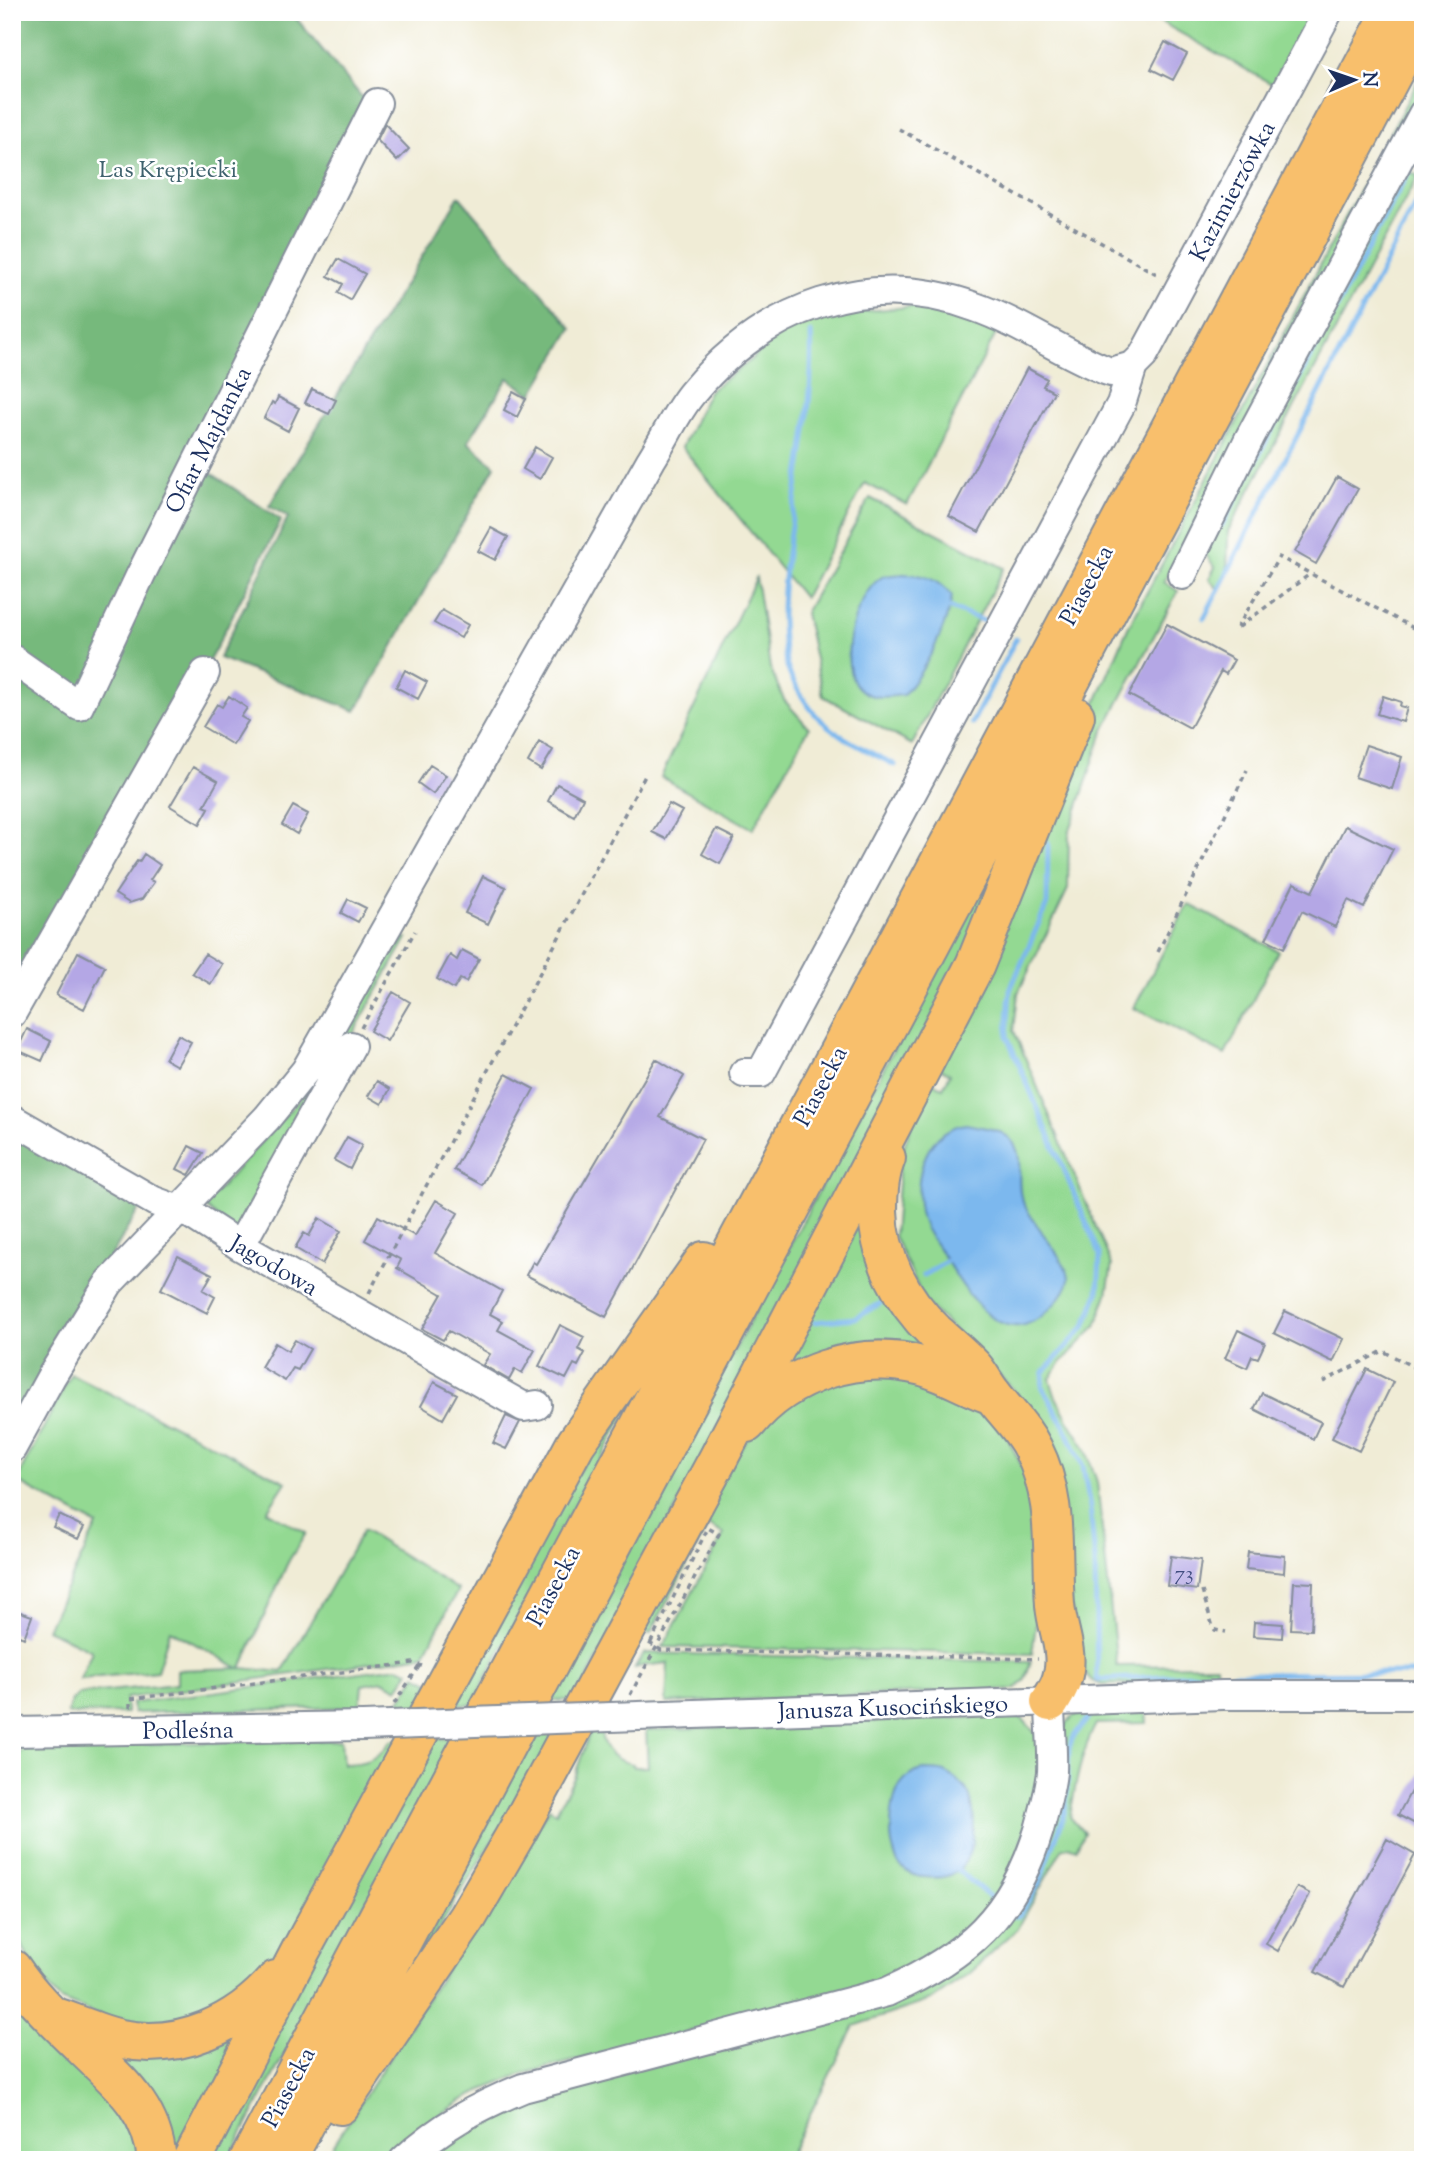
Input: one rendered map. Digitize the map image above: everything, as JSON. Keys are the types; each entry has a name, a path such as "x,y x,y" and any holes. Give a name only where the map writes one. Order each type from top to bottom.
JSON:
{"highway":[{"name":"Piasecka","path":"249,2160 1392,12"},
{"name":"Piasecka","path":"286,2160 1423,16"},
{"path":"304,2160 473,1908 517,1832 718,1459 975,965 1089,680 1170,491"},
{"path":"916,1078 880,1171 878,1200 882,1248 897,1282 919,1315 975,1370 1033,1448 1047,1486 1055,1543 1055,1607 1065,1662 1062,1680 1050,1702"},
{"path":"192,2160 300,1952 576,1443 661,1320 786,1149"},
{"path":"718,1459 759,1408 785,1388 832,1367 883,1360 905,1362 935,1370 992,1395"},
{"path":"1050,1702 1042,1683 1042,1659 1055,1607"},
{"path":"53,2016 120,2039 142,2042 203,2033 252,2004 300,1952"},
{"path":"12,1969 25,1987 131,2095 144,2113 153,2133 158,2160"}],"street":[{"name":"Kazimierzówka","path":"744,1073 761,1073 768,1061 1121,404 1133,366 1143,356 1328,12"},
{"name":"Ofiar Majdanka","path":"12,659 79,706 141,574 377,103"},
{"path":"1182,575 1250,437 1423,114"},
{"path":"12,1448 51,1377 109,1283 267,1118 306,1070 651,460 691,395 730,353 769,324 794,312 850,295 884,290 919,292 950,298 978,308 1111,372 1133,366"},
{"path":"12,1013 205,673"},
{"path":"240,1246 351,1045"},
{"name":"Jagodowa","path":"12,1119 154,1201 192,1215 240,1246 524,1407 537,1405"},
{"name":"Janusza Kusocińskiego","path":"363,1726 1223,1695 1423,1696"},
{"path":"404,2160 449,2123 523,2088 887,1992 933,1970 980,1934 1008,1902 1023,1874 1033,1849 1052,1772 1050,1702"},
{"name":"Podleśna","path":"12,1732 363,1726"}],"path":[{"path":"899,129 1180,288"},
{"path":"1310,574 1237,628 1279,557 1423,633"},
{"path":"1158,952 1247,769"},
{"path":"358,1314 646,774"},
{"path":"351,1045 415,931"},
{"path":"1323,1382 1383,1351 1423,1372"},
{"path":"626,1702 719,1534 708,1528 650,1644"},
{"path":"1202,1591 1213,1628 1226,1632"},
{"path":"661,1650 1042,1659"},
{"path":"130,1699 400,1664 420,1665 390,1711"}],"green space":[{"name":"Las Krępiecki","path":"12,12 291,12 371,108 196,463 281,520 215,650 12,1000"},
{"path":"1143,12 1151,12 1161,18 1167,12 1309,12 1311,27 1278,84 1272,84"},
{"path":"1423,71 1423,96 1164,582 1178,591 1103,732 1069,833 1068,889 1018,993 1014,1031 1112,1265 1107,1294 1096,1326 1059,1365 1050,1379 1055,1395 1085,1447 1097,1482 1117,1666 1216,1665 1217,1681 1102,1685 1090,1680 1081,1666 1041,1427 1013,1389 925,1302 894,1236 900,1158 913,1120 931,1081 943,1088 950,1074 938,1067 1128,628"},
{"path":"1403,168 1418,176 1228,531 1227,576 1219,590 1209,579 1215,567 1205,554"},
{"path":"459,196 572,328 532,395 508,378 468,442 495,466 356,711 219,658 288,517 269,506"},
{"path":"918,306 959,313 998,330 907,505 865,483 804,598 682,447 709,391 746,364 776,337 815,316"},
{"path":"870,498 1004,568 912,745 823,696 805,613"},
{"path":"756,578 770,668 784,700 809,728 753,829 661,777"},
{"path":"1006,837 968,949 576,1700 549,1701"},
{"path":"1188,904 1278,951 1225,1055 1134,1008"},
{"path":"395,936 407,938 239,1236 204,1206 306,1092"},
{"path":"12,1128 142,1204 12,1424"},
{"path":"862,1202 952,1363 773,1380"},
{"path":"657,1353 472,1705 446,1705 539,1531"},
{"path":"893,1371 971,1399 1006,1435 1031,1484 1038,1609 1032,1654 663,1647 724,1534 708,1525 650,1634 636,1628 728,1465 769,1412 811,1387"},
{"path":"71,1374 286,1482 267,1511 306,1533 288,1562 241,1668 282,1672 363,1530 458,1590 424,1655 126,1698 126,1713 67,1714 72,1700 79,1694 177,1684 177,1670 239,1668 170,1630 157,1671 80,1679 92,1651 47,1629 97,1525 16,1481"},
{"path":"644,1653 1031,1662 1024,1681 1016,1689 666,1703 668,1663 635,1668"},
{"path":"398,1667 409,1671 398,1689 383,1681 362,1685 360,1707 133,1713 132,1703"},
{"path":"416,1675 430,1682 422,1707 396,1708"},
{"path":"1146,1711 1147,1723 1096,1724 1082,1758 1070,1817 1084,1833 1076,1849 1069,1846 1062,1849 1018,1928 970,1973 931,2000 854,2026 787,2160 422,2160 509,2102 629,2069 984,1944 1066,1724 1073,1716 1088,1712"},
{"path":"1008,1716 1022,1718 1036,1734 1041,1775 1014,1866 984,1912 943,1949 882,1983 522,2074 471,2095 423,2126 384,2160 324,2160 549,1808 556,1812 574,1778 590,1732 601,1732 604,1745 615,1758 633,1764 634,1767 648,1767 646,1730"},
{"path":"558,1734 384,2017 531,1735"},
{"path":"454,1738 228,2160 202,2160 428,1739"},
{"path":"341,1740 343,1764 370,1760 390,1741 403,1740 276,1968 199,2022 134,2029 60,2000 44,1982 28,1958 12,1915 12,1764 18,1754 28,1746"},
{"path":"12,2005 39,2032 74,2060 120,2106 142,2160 12,2160"},
{"path":"250,2025 178,2160 105,2052"}],"water":[{"path":"918,575 936,581 952,596 949,609 927,661 903,695 870,695 858,687 851,673 848,656 855,618 872,586 882,577"},
{"path":"966,1124 1002,1133 1011,1140 1018,1153 1021,1197 1068,1272 1069,1279 1060,1297 1043,1315 1027,1324 1013,1326 988,1315 966,1291 923,1223 918,1193 919,1177 929,1148 951,1128"},
{"path":"924,1770 945,1772 956,1779 970,1797 974,1819 972,1842 964,1863 954,1873 937,1878 918,1876 902,1868 895,1856 891,1837 892,1813 897,1791 909,1776"}],"building":[{"path":"1165,42 1187,54 1173,80 1151,69"},
{"path":"385,124 409,149 397,161 377,140"},
{"path":"338,259 365,274 350,300 338,293 343,284 328,276"},
{"path":"1027,368 1047,379 1043,386 1054,392 979,532 949,516"},
{"path":"312,389 336,400 329,414 305,403"},
{"path":"513,392 526,399 517,417 504,410"},
{"path":"278,397 299,408 288,431 264,418 272,402 275,404"},
{"path":"535,447 552,457 540,479 523,469"},
{"path":"1337,477 1358,489 1316,564 1295,552"},
{"path":"491,528 508,537 495,560 478,551"},
{"path":"442,610 468,625 461,638 434,623"},
{"path":"1167,624 1234,660 1226,674 1221,671 1190,728 1129,695"},
{"path":"405,670 427,682 418,699 396,687"},
{"path":"229,696 247,708 241,717 248,721 233,745 203,727 217,704 222,707"},
{"path":"1383,696 1401,702 1400,706 1407,708 1403,722 1377,714"},
{"path":"539,742 553,750 541,770 528,762"},
{"path":"1366,745 1402,757 1392,789 1355,777"},
{"path":"430,765 446,775 433,794 418,783"},
{"path":"193,767 218,781 204,806 209,808 200,824 170,806"},
{"path":"557,784 583,798 574,816 548,801"},
{"path":"669,804 682,811 666,839 652,832"},
{"path":"293,806 308,814 297,834 282,825"},
{"path":"1345,826 1393,849 1364,908 1348,900 1335,927 1302,911 1284,948 1266,939 1294,883 1312,892"},
{"path":"716,829 734,838 720,864 702,854"},
{"path":"144,854 160,865 150,880 154,882 142,899 129,903 115,894"},
{"path":"483,876 506,887 488,924 465,913"},
{"path":"348,899 366,908 358,922 341,913"},
{"path":"462,950 479,959 466,982 460,979 454,989 437,979 450,955 457,960"},
{"path":"78,952 105,966 84,1009 56,995"},
{"path":"205,954 222,964 211,984 192,973"},
{"path":"393,992 410,1002 387,1041 370,1031"},
{"path":"27,1029 51,1041 42,1061 17,1050"},
{"path":"178,1035 191,1042 177,1066 165,1059"},
{"path":"656,1059 684,1076 660,1117 703,1139 606,1317 526,1275 533,1262 536,1264"},
{"path":"506,1074 534,1089 482,1185 454,1170"},
{"path":"377,1081 390,1089 382,1104 368,1096"},
{"path":"347,1137 362,1145 350,1169 334,1160"},
{"path":"189,1146 203,1153 189,1175 177,1169"},
{"path":"436,1200 458,1213 435,1253 502,1291 490,1314 503,1321 498,1330 535,1350 522,1373 515,1369 509,1380 483,1365 490,1354 449,1331 443,1340 422,1329 442,1294 397,1268 401,1260 365,1240 378,1216 415,1236"},
{"path":"319,1218 341,1231 322,1264 295,1248 304,1233 309,1236"},
{"path":"178,1256 212,1274 203,1290 215,1297 207,1313 161,1289"},
{"path":"1285,1311 1344,1339 1333,1362 1274,1333"},
{"path":"560,1325 584,1337 578,1349 585,1353 578,1366 574,1364 566,1379 539,1366"},
{"path":"1238,1330 1265,1343 1258,1358 1252,1356 1247,1368 1225,1358"},
{"path":"295,1340 310,1349 298,1370 293,1368 285,1381 261,1367 275,1343 288,1351"},
{"path":"1367,1369 1393,1382 1359,1451 1332,1438"},
{"path":"434,1382 457,1394 443,1419 421,1406"},
{"path":"1262,1393 1321,1422 1313,1439 1254,1409"},
{"path":"506,1416 520,1422 506,1449 493,1443"},
{"path":"59,1515 84,1527 78,1539 53,1527"},
{"path":"1248,1552 1285,1556 1284,1573 1246,1569"},
{"path":"1171,1556 1201,1560 1197,1590 1167,1586"},
{"path":"1294,1582 1313,1583 1311,1630 1291,1629"},
{"path":"12,1609 32,1616 24,1638 12,1633"},
{"path":"1254,1622 1283,1624 1282,1638 1253,1636"},
{"path":"1423,1769 1423,1828 1398,1815"},
{"path":"1387,1839 1415,1855 1344,1987 1315,1972"},
{"path":"1297,1887 1310,1894 1278,1951 1266,1944"}],"waterway":[{"path":"1415,160 1423,146"},
{"path":"1222,525 1409,171"},
{"path":"1204,618 1423,190"},
{"path":"811,333 809,403 783,590 782,626 786,662 800,694 822,721 848,740 895,765"},
{"path":"950,608 984,621"},
{"path":"972,723 1016,639"},
{"path":"1048,843 1047,904 1010,990 1007,1036 1100,1255 1098,1293 1085,1326 1044,1372 1042,1386 1083,1466 1095,1560 1097,1680 1213,1673"},
{"path":"924,1275 947,1261"},
{"path":"814,1322 855,1318 881,1303"},
{"path":"1232,1674 1423,1673"},
{"path":"1013,1916 1019,1916 1040,1882 1066,1806 1069,1748 1072,1739 1091,1714"},
{"path":"958,1870 992,1899"}]}
